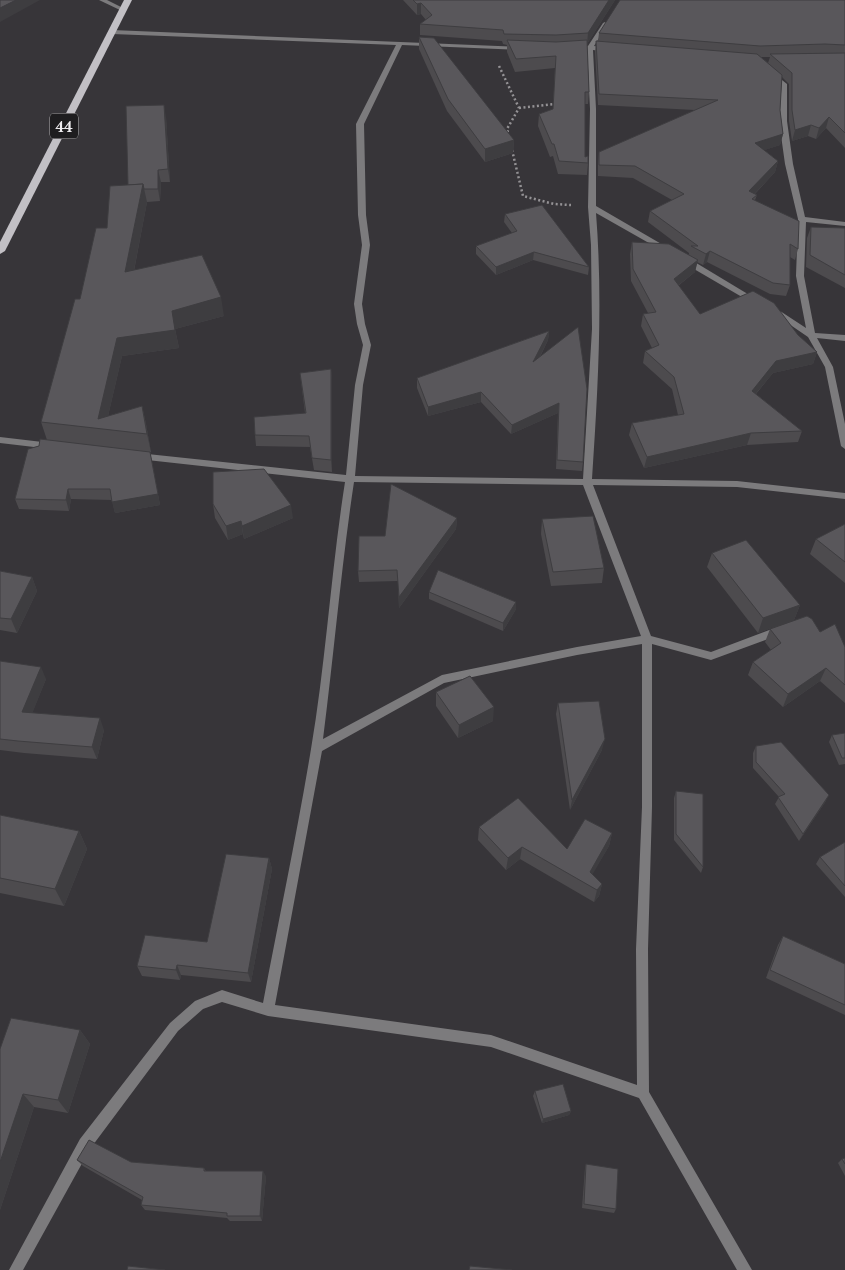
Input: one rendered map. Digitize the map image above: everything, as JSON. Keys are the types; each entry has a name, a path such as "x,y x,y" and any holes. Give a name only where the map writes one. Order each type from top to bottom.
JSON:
{"main road":[{"name":"44","path":"0,251 128,0"}],"street":[{"path":"102,0 124,10"},
{"path":"610,16 586,48 593,108 592,207 595,245 596,330 587,482 647,639 648,806 642,949 643,1093 745,1270"},
{"path":"112,32 399,45 527,48"},
{"path":"268,1010 317,748 330,648 340,545 350,479 359,385 366,345 358,304 366,245 362,215 360,124 399,45"},
{"path":"586,48 620,50"},
{"path":"764,67 784,84 783,121 789,164 802,219 800,276 811,335 829,367 845,446"},
{"path":"592,207 672,253"},
{"path":"802,219 845,224"},
{"path":"680,258 798,325 811,335 845,338"},
{"path":"0,440 58,447"},
{"path":"126,454 350,479 737,484 845,496"},
{"path":"317,748 442,679 577,651 647,639 711,656 795,625"},
{"path":"16,1270 85,1144 174,1027 199,1005 222,996 268,1010 491,1041 643,1093"}],"path":[{"path":"490,47 519,108"},
{"path":"519,108 552,104 593,108"},
{"path":"510,139 507,130 519,108"},
{"path":"512,148 523,196 554,204 592,207"}],"building":[{"path":"0,0 16,0 0,8"},
{"path":"413,0 609,0 588,33 556,35 504,34 503,30 420,24 432,15 421,3 417,4"},
{"path":"620,0 845,0 845,45 760,46 599,33"},
{"path":"419,37 434,38 514,140 485,149 448,99"},
{"path":"507,40 556,42 587,40 589,92 585,92 585,157 588,156 588,163 559,161 554,144 552,144 539,114 553,109 556,56 516,59"},
{"path":"596,41 757,54 782,75 780,110 783,134 755,143 778,161 749,191 757,195 752,199 799,221 798,249 790,244 790,285 773,283 710,251 706,254 691,246 698,246 650,211 684,194 635,166 599,165 599,152 718,100 599,94"},
{"path":"845,53 845,133 829,117 819,128 811,125 795,130 792,110 792,73 770,54"},
{"path":"164,105 168,169 158,170 158,189 144,189 143,184 128,185 126,106"},
{"path":"143,184 125,272 202,255 221,297 172,311 175,330 117,338 98,419 142,406 147,434 41,422 75,299 80,299 96,228 107,228 110,186"},
{"path":"542,205 589,267 534,252 496,267 476,246 517,231 505,214"},
{"path":"811,227 845,228 845,275 810,255"},
{"path":"632,242 669,244 698,260 674,279 700,314 753,291 774,303 798,335 817,352 776,361 752,391 802,431 751,433 647,457 632,423 684,414 674,377 645,351 659,345 643,314 656,312 633,269"},
{"path":"578,327 587,389 583,462 557,460 559,403 512,425 481,392 428,407 417,378 549,331 533,362"},
{"path":"331,369 331,460 312,458 309,436 255,435 254,417 306,413 300,373"},
{"path":"40,439 150,452 158,494 112,502 110,489 68,489 66,500 15,499 28,449 39,446"},
{"path":"264,469 291,505 242,526 241,521 226,526 213,504 213,472"},
{"path":"391,484 457,518 399,597 397,570 358,571 359,536 385,536"},
{"path":"593,516 604,568 553,572 542,519"},
{"path":"845,524 845,562 816,539"},
{"path":"746,540 800,605 763,618 712,553"},
{"path":"438,570 516,602 503,623 429,592"},
{"path":"0,571 32,577 11,619 0,618"},
{"path":"807,616 812,619 820,632 835,624 845,647 845,685 826,668 788,694 753,662 781,643 770,629"},
{"path":"0,661 41,667 22,712 100,718 92,747 0,739"},
{"path":"470,676 494,707 459,725 436,692"},
{"path":"599,701 605,739 572,800 558,703"},
{"path":"845,733 845,758 842,758 832,735"},
{"path":"781,742 829,795 803,834 778,797 785,794 756,762 756,746"},
{"path":"676,791 703,794 703,867 676,834"},
{"path":"518,798 567,849 585,819 612,833 590,872 602,884 597,890 522,847 508,858 479,827"},
{"path":"0,815 79,831 55,889 0,878"},
{"path":"845,842 845,886 820,857"},
{"path":"226,854 269,858 248,973 177,965 176,970 137,966 145,935 207,942"},
{"path":"783,936 845,964 845,1005 770,970"},
{"path":"11,1018 80,1030 58,1100 23,1094 0,1162 0,1049"},
{"path":"563,1084 571,1111 543,1119 535,1091"},
{"path":"89,1140 131,1162 204,1168 204,1171 263,1171 260,1216 227,1216 227,1213 141,1205 143,1197 77,1160"},
{"path":"586,1164 618,1169 616,1209 584,1204"},
{"path":"128,1266 165,1270 127,1270"},
{"path":"470,1266 512,1270 469,1270"}]}
